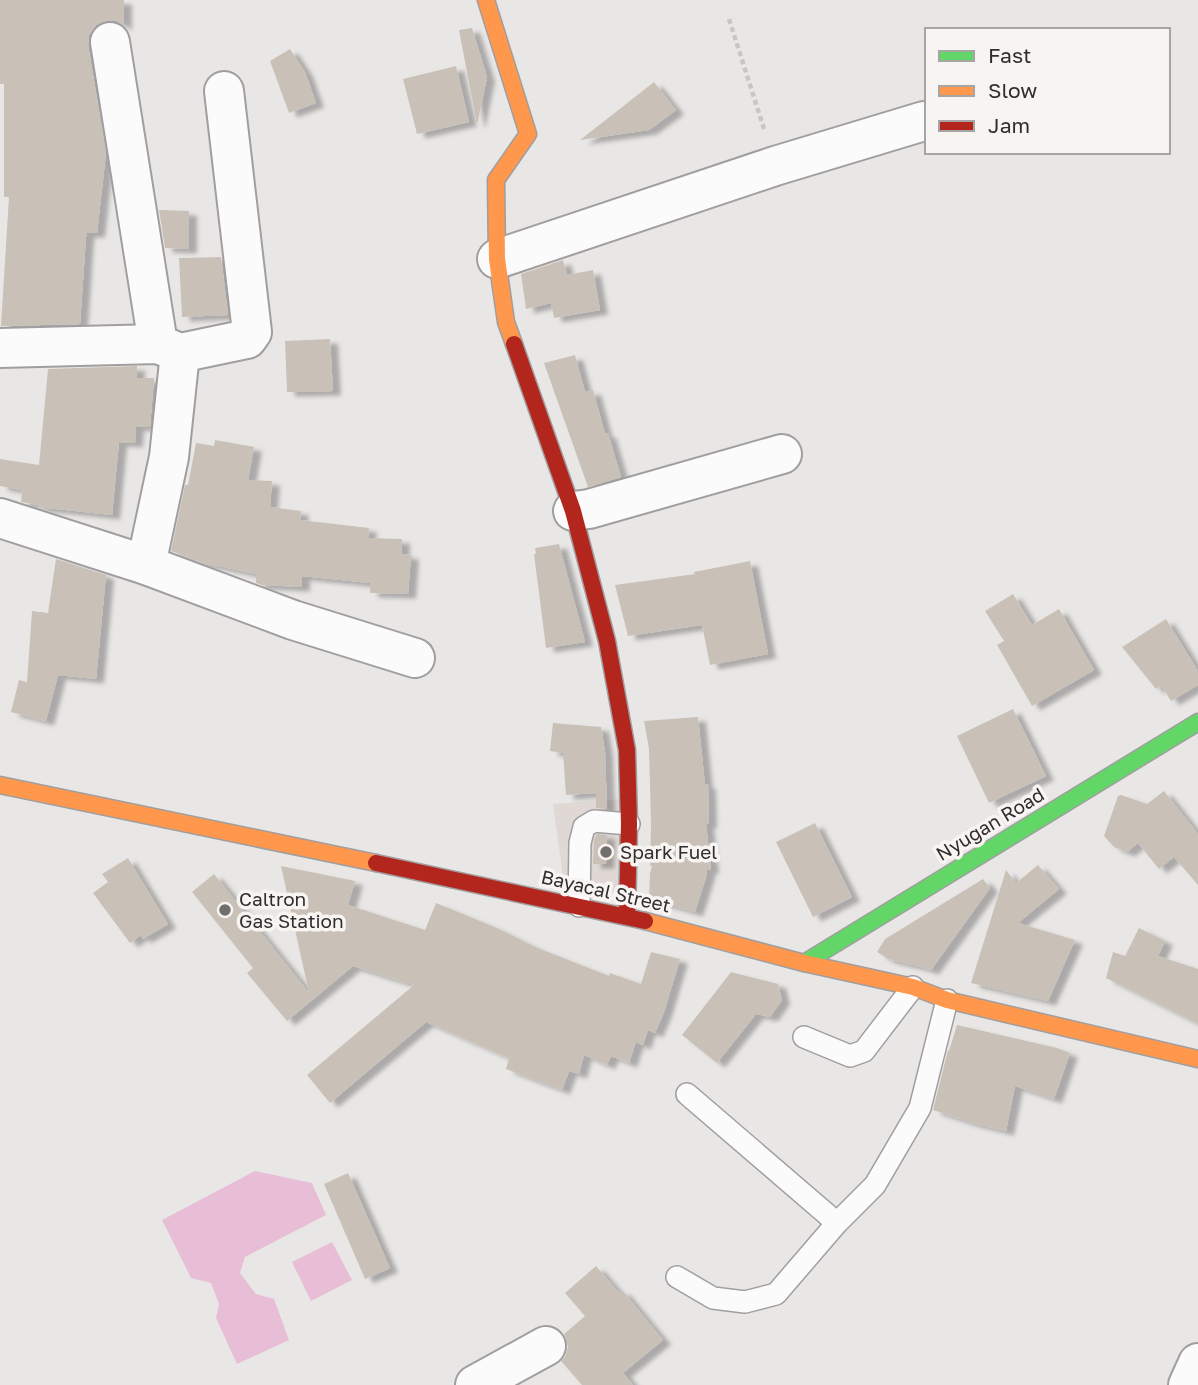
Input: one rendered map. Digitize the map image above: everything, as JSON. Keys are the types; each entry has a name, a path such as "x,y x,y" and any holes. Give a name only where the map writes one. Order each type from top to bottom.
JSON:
{"main road":[{"path":"486,0 528,134 496,180 497,259 506,322 573,511 607,641 627,750 627,916"},
{"name":"Nyugan Road","path":"804,963 1198,722"},
{"name":"Bayacal Street","path":"0,785 627,916 804,963 913,987 947,1000 1198,1059"}],"street":[{"path":"110,42 169,349 169,457 146,565"},
{"path":"0,348 169,349 247,339 252,332 224,91"},
{"path":"497,259 775,166 924,121"},
{"path":"573,511 782,454"},
{"path":"0,518 146,565 293,620 415,658"},
{"path":"475,1385 546,1346"},
{"path":"1188,1385 1198,1363"}],"lane":[{"path":"579,906 580,843 584,827 594,821 629,824"},
{"path":"804,1037 850,1055 864,1051 913,987"},
{"path":"677,1277 713,1298 745,1302 776,1294 837,1223 876,1185 920,1108 947,1000"},
{"path":"687,1094 837,1223"}],"path":[{"path":"729,19 775,166"}],"shaded area":[{"path":"635,798 632,897 563,876 553,804"},
{"path":"255,1171 312,1183 326,1215 245,1257 240,1273 256,1294 274,1299 289,1340 237,1364 216,1318 219,1304 211,1283 191,1278 162,1220"},
{"path":"332,1242 352,1280 311,1301 292,1262"}],"building":[{"path":"0,0 124,0 124,26 117,21 106,21 96,25 89,35 88,45 106,153 97,233 87,233 86,237 80,324 1,326 9,197 4,197 4,84 0,84"},
{"path":"472,28 487,77 477,125 459,30"},
{"path":"290,49 305,72 316,103 289,113 270,61"},
{"path":"456,66 469,122 417,134 403,79"},
{"path":"654,82 676,110 649,130 580,140"},
{"path":"159,210 189,211 189,249 165,248"},
{"path":"221,257 228,315 182,317 179,258"},
{"path":"563,260 567,275 593,270 600,310 554,318 551,303 526,309 521,274"},
{"path":"330,339 333,391 287,392 285,341"},
{"path":"575,355 585,392 593,390 621,477 588,487 544,363"},
{"path":"137,366 137,378 154,378 150,427 136,426 135,443 119,442 112,515 38,507 39,505 21,502 22,490 0,486 0,459 39,465 48,369"},
{"path":"215,440 254,447 248,480 272,481 270,507 301,511 300,520 369,528 368,538 402,539 402,554 411,555 408,594 370,593 370,583 302,576 302,587 262,585 256,583 256,574 204,563 171,551 196,443 214,446"},
{"path":"559,544 585,642 546,648 534,554 535,548"},
{"path":"56,559 106,575 96,679 58,675 46,721 11,712 19,680 27,682 32,611 48,613"},
{"path":"750,561 768,654 710,665 702,625 628,636 615,585 695,574 694,572"},
{"path":"1013,594 1032,625 1059,609 1094,670 1032,706 997,645 1004,641 985,611"},
{"path":"1166,619 1198,671 1198,685 1171,701 1161,685 1156,689 1122,647"},
{"path":"1013,709 1046,776 989,803 957,736"},
{"path":"698,717 705,785 708,784 709,824 706,824 711,869 707,870 695,912 649,899 652,866 649,749 644,721"},
{"path":"553,723 601,727 605,752 607,809 596,808 596,793 566,795 563,753 550,751"},
{"path":"1164,791 1198,834 1198,885 1174,857 1159,869 1138,843 1127,852 1114,847 1104,836 1118,796 1147,804"},
{"path":"815,823 852,897 813,917 776,842"},
{"path":"597,834 607,835 606,864 593,864 594,840"},
{"path":"128,858 168,924 143,939 141,935 130,943 93,893 108,882 102,874"},
{"path":"1038,865 1059,889 1018,923 1075,940 1048,1001 971,983 1006,870 1016,883"},
{"path":"281,866 355,881 348,905 425,930 436,903 535,947 609,976 610,973 641,984 651,952 680,959 664,1012 655,1033 648,1030 643,1045 636,1042 629,1063 611,1056 607,1065 584,1055 579,1074 569,1071 562,1090 506,1069 509,1058 426,1022 330,1103 307,1075 414,985 353,966 287,1021 247,973 253,968 192,892 214,874 309,993"},
{"path":"983,879 990,888 931,970 888,959 877,952 885,939"},
{"path":"1139,928 1165,941 1158,956 1198,969 1198,1024 1106,978 1113,952 1125,956"},
{"path":"731,972 778,984 782,1000 770,1017 756,1014 717,1063 682,1035"},
{"path":"957,1025 1070,1053 1054,1099 1015,1086 1006,1131 933,1110"},
{"path":"348,1173 390,1268 365,1279 324,1184"},
{"path":"596,1266 619,1293 622,1290 663,1340 623,1373 633,1385 582,1385 561,1361 568,1347 564,1334 585,1316 565,1293"}],"traffic: fast":[{"path":"804,963 1198,722"}],"traffic: slow":[{"path":"486,0 528,134 496,180 497,259 506,322 514,344"},
{"path":"0,785 376,863"},
{"path":"645,921 804,963 913,987 947,1000 1198,1059"}],"traffic: jam":[{"path":"514,344 573,511 607,641 627,750 627,916"},
{"path":"376,863 645,921"}],"place":[{"name":"Spark Fuel","path":"606,852"},
{"name":"Caltron Gas Station","path":"225,910"}]}
